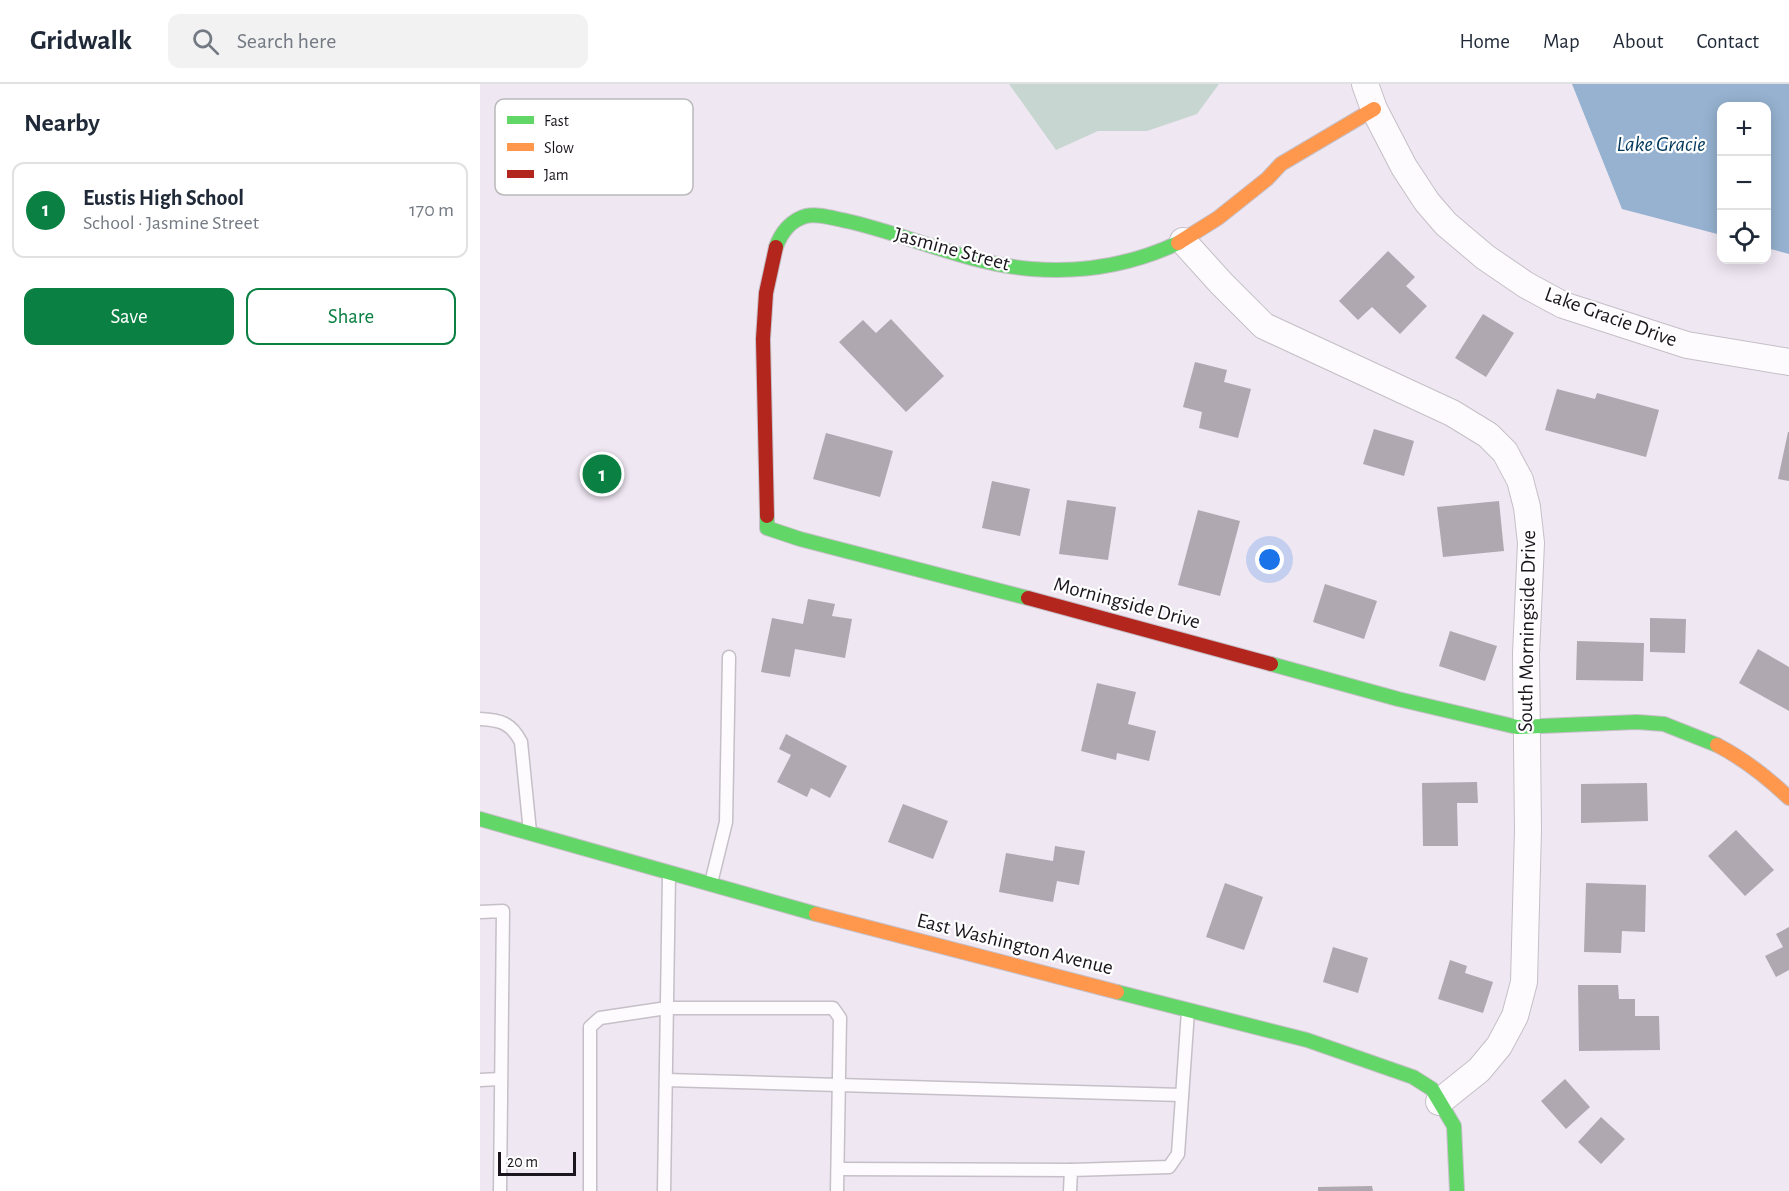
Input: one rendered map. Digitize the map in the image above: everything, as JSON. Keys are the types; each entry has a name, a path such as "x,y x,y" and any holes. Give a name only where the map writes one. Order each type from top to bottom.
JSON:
{"street":[{"path":"1365,84 1374,109"},
{"name":"Jasmine Street","path":"766,478 763,339 766,293 773,256 780,236 793,222 808,215 827,217 873,227 987,262 1031,269 1077,270 1113,266 1152,255 1183,241 1235,205 1267,179 1281,164 1374,109"},
{"name":"Lake Gracie Drive","path":"1374,109 1404,167 1446,224 1526,285 1563,305 1687,345 1789,362"},
{"name":"South Morningside Drive","path":"1183,241 1264,326 1452,413 1488,435 1505,452 1520,480 1527,507 1531,543 1526,726 1528,830 1524,982 1515,1016 1499,1046 1479,1070 1439,1102"},
{"name":"Morningside Drive","path":"766,478 767,528 800,539 1052,604 1398,699 1516,727 1526,726"},
{"path":"1526,726 1637,722 1664,724 1707,740 1736,755 1771,781 1789,798"},
{"name":"East Washington Avenue","path":"480,819 860,927 1307,1040 1413,1077 1432,1089 1454,1126 1457,1191"}],"lane":[{"path":"711,885 726,822 729,657"},
{"path":"480,719 497,720 514,729 521,742 530,833"},
{"path":"664,1191 669,873"},
{"path":"480,912 503,912 500,1191"},
{"path":"590,1191 590,1027 600,1018 667,1008 833,1008 840,1018 837,1191"},
{"path":"838,1169 1071,1170 1169,1167 1178,1154 1188,1010"},
{"path":"480,1080 500,1079"},
{"path":"666,1080 1182,1095"},
{"path":"1070,1191 1071,1170"}],"shaded area":[{"path":"1009,84 1219,84 1197,114 1147,131 1098,131 1056,150"}],"water":[{"name":"Lake Gracie","path":"1572,84 1789,84 1789,254 1771,249 1771,102 1717,102 1717,234 1622,209"}],"building":[{"path":"1388,251 1415,277 1406,286 1427,306 1400,334 1372,307 1358,320 1339,301"},
{"path":"1483,314 1514,333 1486,377 1455,358"},
{"path":"891,319 944,376 906,412 839,342 863,320 876,333"},
{"path":"1195,362 1227,370 1224,382 1251,389 1238,438 1199,428 1202,412 1183,407"},
{"path":"1557,389 1595,399 1597,393 1659,410 1646,457 1545,430"},
{"path":"1374,429 1414,441 1404,476 1363,464"},
{"path":"1789,432 1789,481 1778,479"},
{"path":"826,433 893,451 880,497 813,479"},
{"path":"992,481 1030,489 1020,536 982,528"},
{"path":"1067,500 1116,507 1108,560 1059,554"},
{"path":"1499,501 1504,551 1443,557 1437,507"},
{"path":"1198,510 1240,521 1220,596 1178,585"},
{"path":"1325,584 1377,601 1364,639 1313,622"},
{"path":"808,599 835,604 832,616 852,619 845,658 795,649 790,677 761,672 772,618 803,624"},
{"path":"1650,618 1686,619 1685,653 1650,652"},
{"path":"1450,631 1497,646 1485,681 1439,666"},
{"path":"1577,641 1644,643 1643,681 1576,680"},
{"path":"1758,649 1789,667 1789,711 1739,683"},
{"path":"1097,683 1136,692 1128,724 1156,731 1149,761 1117,753 1116,760 1081,751"},
{"path":"786,734 847,766 830,798 811,788 807,797 777,782 791,755 779,749"},
{"path":"1477,782 1478,803 1457,803 1458,846 1423,846 1422,783"},
{"path":"1647,783 1648,821 1581,823 1581,784"},
{"path":"903,804 948,821 933,859 888,842"},
{"path":"1736,830 1774,870 1745,896 1708,856"},
{"path":"1055,846 1085,851 1079,885 1057,881 1053,902 999,892 1006,853 1053,861"},
{"path":"1225,883 1263,897 1244,950 1206,937"},
{"path":"1586,883 1646,885 1645,932 1622,931 1621,953 1584,952"},
{"path":"1789,927 1789,970 1776,977 1765,956 1783,947 1776,934"},
{"path":"1333,947 1368,958 1358,993 1323,982"},
{"path":"1450,960 1467,966 1465,973 1493,982 1483,1013 1438,999"},
{"path":"1578,985 1618,985 1619,999 1635,999 1635,1016 1659,1016 1660,1050 1579,1051"},
{"path":"1565,1079 1590,1107 1566,1129 1541,1101"},
{"path":"1601,1117 1625,1139 1601,1164 1578,1142"},
{"path":"1372,1186 1373,1191 1318,1191 1318,1187"}],"traffic: fast":[{"path":"776,247 791,224 811,215 870,227 985,261 1032,269 1070,270 1106,266 1143,257 1178,243"},
{"path":"767,516 767,528 800,539 1028,598"},
{"path":"1271,664 1398,699 1517,727 1637,722 1664,724 1717,745"},
{"path":"480,819 816,914"},
{"path":"1117,992 1307,1040 1413,1077 1432,1089 1454,1126 1457,1191"}],"traffic: slow":[{"path":"1178,243 1218,218 1267,179 1281,164 1374,109"},
{"path":"1717,745 1755,769 1789,798"},
{"path":"816,914 1117,992"}],"traffic: jam":[{"path":"767,516 763,339 766,293 776,247"},
{"path":"1028,598 1271,664"}],"place":[{"name":"Eustis High School","path":"602,474"}]}
